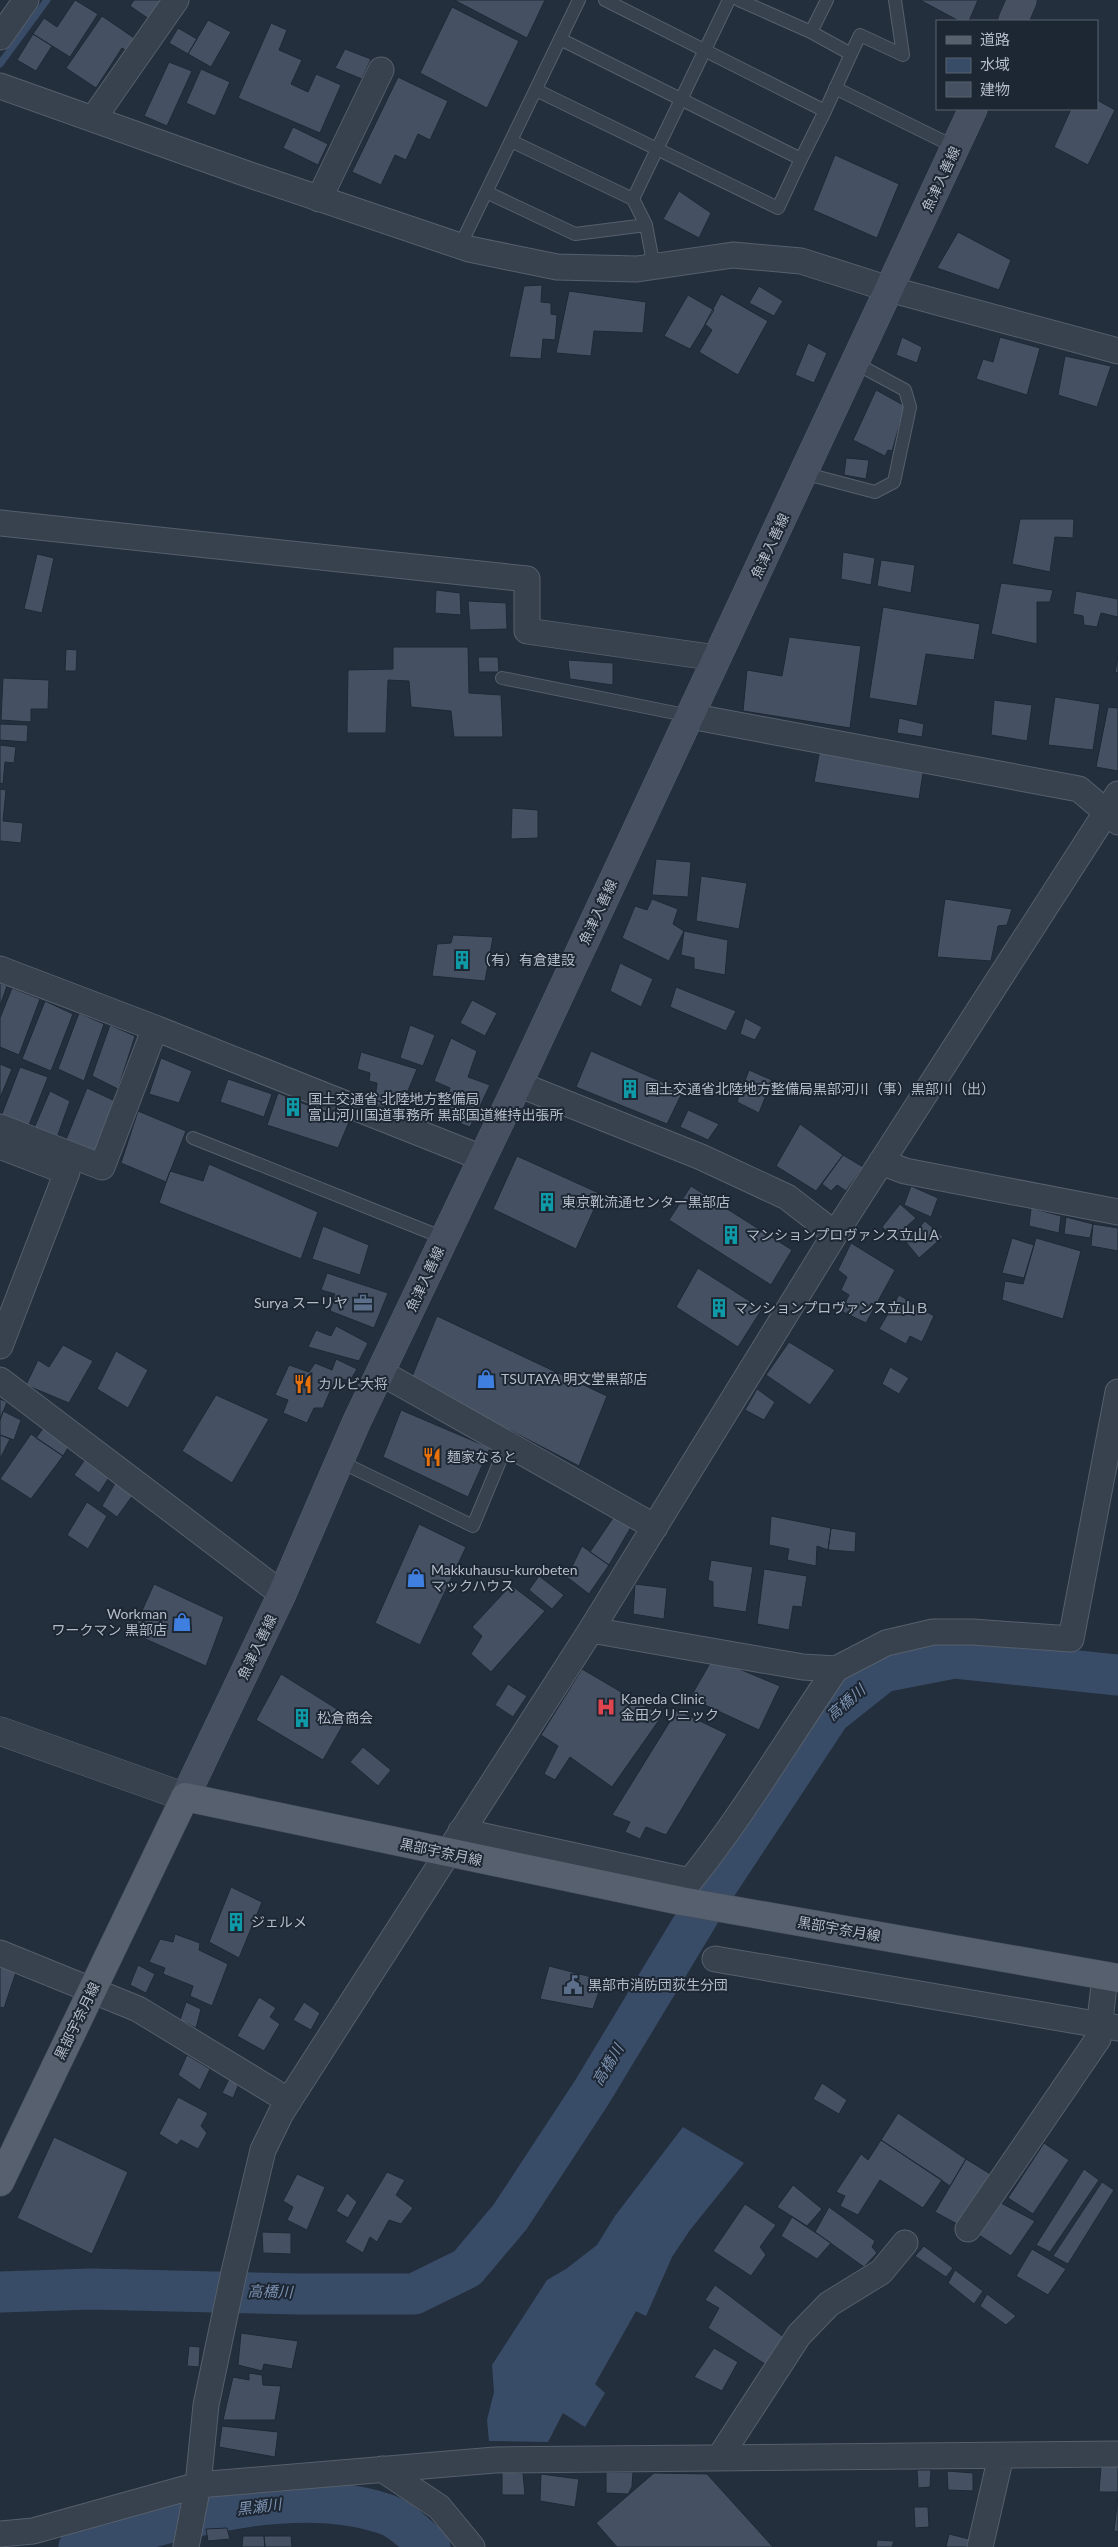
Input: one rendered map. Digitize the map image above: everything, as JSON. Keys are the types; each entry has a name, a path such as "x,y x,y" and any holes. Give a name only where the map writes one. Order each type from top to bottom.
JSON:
{"main road":[{"path":"1013,20 1022,0"},
{"name":"魚津入善線","path":"185,1798 282,1594 380,1372 518,1084 972,110"},
{"name":"黒部宇奈月線","path":"0,2182 185,1798 681,1901 1112,1977"}],"street":[{"path":"0,37 26,0"},
{"path":"93,119 176,0"},
{"path":"319,198 381,70"},
{"path":"0,86 460,246 557,267 636,269 733,255 801,261 889,289 1118,351"},
{"path":"0,522 526,579 526,631 717,658"},
{"path":"187,2543 196,2493 206,2405 234,2272 263,2150 289,2101 446,1853 591,1630 834,1234 1114,809 1079,789 690,716"},
{"path":"0,969 155,1028 482,1158"},
{"path":"0,1127 102,1167 155,1028"},
{"path":"518,1084 701,1156 787,1198 834,1234"},
{"path":"0,1146 67,1172 0,1346"},
{"path":"882,1162 905,1171 1118,1212"},
{"path":"380,1372 655,1527"},
{"path":"0,1380 282,1594"},
{"path":"461,1831 690,1881 727,1834 836,1669 886,1644 933,1632 973,1632 1071,1639 1118,1392"},
{"path":"591,1630 803,1667 836,1669"},
{"path":"0,1731 185,1798"},
{"path":"0,1953 138,2009 289,2101"},
{"path":"715,1959 1109,2027"},
{"path":"968,2230 1098,2040 1109,2027 1112,1977"},
{"path":"719,2458 799,2334 829,2304 882,2272 905,2244"},
{"path":"0,2534 33,2531 196,2493 382,2469 495,2460 1118,2454"},
{"path":"980,2547 1001,2456"},
{"path":"382,2469 439,2508 472,2547"}],"lane":[{"path":"460,246 579,0"},
{"path":"606,0 825,111"},
{"path":"632,199 730,0"},
{"path":"739,0 811,32 851,54"},
{"path":"811,32 827,0"},
{"path":"536,90 778,208 860,35 903,55 895,0"},
{"path":"560,39 682,98 801,159"},
{"path":"836,88 955,147"},
{"path":"511,141 632,199 646,225 654,267"},
{"path":"486,192 575,234 646,225"},
{"path":"804,473 875,492 894,482 910,407 905,390 855,363"},
{"path":"502,678 690,716"},
{"path":"193,1138 444,1238"},
{"path":"340,1461 473,1526 507,1444"}],"water":[{"path":"683,2127 744,2163 690,2230 672,2257 646,2316 636,2311 595,2384 605,2393 585,2427 563,2413 548,2442 489,2441 487,2420 494,2392 492,2365 547,2280 566,2269 597,2245 615,2216"}],"building":[{"path":"75,0 98,14 70,57 33,34 44,18 57,27"},
{"path":"134,0 159,0 164,4 152,21 130,6"},
{"path":"454,0 545,0 527,38"},
{"path":"920,0 978,0 969,20 957,20"},
{"path":"452,7 519,41 487,108 420,73"},
{"path":"102,16 137,40 130,53 122,48 96,88 66,68"},
{"path":"208,20 231,32 211,67 188,54"},
{"path":"271,23 287,30 279,50 302,60 291,84 308,92 316,74 341,85 320,133 238,98"},
{"path":"178,28 197,39 188,54 169,43"},
{"path":"33,34 52,46 36,71 17,60"},
{"path":"345,49 371,59 362,79 335,68"},
{"path":"169,62 192,71 167,126 144,116"},
{"path":"201,69 230,82 215,116 186,103"},
{"path":"398,77 448,101 430,140 418,134 406,160 395,155 381,185 352,172"},
{"path":"1098,101 1115,110 1088,165 1054,147 1071,110 1098,110"},
{"path":"293,127 328,144 318,165 283,148"},
{"path":"835,155 899,184 877,238 813,210"},
{"path":"679,191 711,213 699,238 663,219"},
{"path":"958,232 1011,260 999,290 937,268"},
{"path":"542,285 541,302 551,303 551,314 557,315 555,340 543,339 541,359 509,357 524,286"},
{"path":"759,286 783,301 774,316 749,303"},
{"path":"569,291 646,302 643,333 594,331 591,356 556,353"},
{"path":"721,294 768,321 738,375 699,352 712,330 705,324"},
{"path":"688,295 714,310 690,349 664,336"},
{"path":"902,337 922,347 917,363 896,355"},
{"path":"1000,337 1040,348 1027,395 976,379 983,359 993,362"},
{"path":"808,343 827,353 814,383 795,375"},
{"path":"1065,356 1111,366 1097,407 1058,395"},
{"path":"876,390 905,406 892,451 888,450 885,456 853,440"},
{"path":"846,458 869,460 866,479 844,475"},
{"path":"1020,519 1074,519 1073,538 1055,537 1050,572 1012,564"},
{"path":"843,552 875,558 871,585 841,579"},
{"path":"37,554 54,558 42,613 24,609"},
{"path":"881,560 915,565 911,593 877,586"},
{"path":"1001,583 1053,590 1050,602 1037,602 1037,644 991,634"},
{"path":"436,590 460,593 461,615 435,613"},
{"path":"1076,591 1118,599 1118,617 1101,613 1097,627 1084,625 1083,616 1073,614"},
{"path":"468,601 506,603 507,629 470,630"},
{"path":"883,607 980,624 974,660 926,654 917,706 869,698"},
{"path":"789,637 861,646 850,728 743,711 747,670 782,676"},
{"path":"393,647 468,647 469,693 501,695 503,737 454,737 451,711 411,707 409,681 388,680 386,733 347,733 348,670 393,669"},
{"path":"66,649 77,650 76,671 65,671"},
{"path":"1118,656 1118,673 1115,672"},
{"path":"478,657 498,657 499,672 479,672"},
{"path":"568,660 613,663 613,685 570,679"},
{"path":"3,678 49,680 48,709 31,709 31,722 1,720"},
{"path":"1055,697 1100,704 1093,750 1048,745"},
{"path":"994,700 1032,705 1027,741 991,735"},
{"path":"1108,707 1118,708 1118,771 1096,767"},
{"path":"899,718 924,724 922,737 897,733"},
{"path":"0,724 28,725 27,742 0,740"},
{"path":"0,745 16,747 14,763 5,762 3,784 0,783"},
{"path":"820,749 924,767 919,799 814,782"},
{"path":"0,789 6,790 3,821 23,823 21,843 0,841"},
{"path":"512,808 538,810 538,838 511,839"},
{"path":"656,859 691,862 688,897 652,895"},
{"path":"701,876 747,883 739,929 696,921"},
{"path":"652,899 678,909 673,924 684,931 669,961 622,938 635,906 647,910"},
{"path":"945,899 1012,909 1007,925 998,926 991,961 937,957"},
{"path":"684,931 728,940 725,975 694,969 694,958 681,955"},
{"name":"（有）有倉建設","path":"453,935 493,937 485,981 432,976 437,944 451,943"},
{"path":"620,963 653,979 641,1007 610,991"},
{"path":"0,983 7,986 0,1006"},
{"path":"676,987 736,1011 726,1031 670,1007"},
{"path":"12,988 40,999 19,1055 0,1047 0,1018"},
{"path":"472,1000 497,1013 485,1036 460,1023"},
{"path":"45,1001 73,1014 51,1071 22,1059"},
{"path":"79,1013 104,1024 84,1081 58,1069"},
{"path":"745,1018 762,1027 755,1040 740,1034"},
{"path":"110,1025 135,1036 118,1089 92,1076"},
{"path":"410,1025 435,1035 423,1066 400,1058"},
{"path":"451,1038 477,1051 468,1077 490,1085 470,1127 442,1117 450,1088 434,1081"},
{"name":"国土交通省北陸地方整備局黒部河川（事）黒部川（出）","path":"591,1051 683,1091 667,1124 576,1087"},
{"path":"361,1052 417,1069 407,1093 401,1091 394,1108 375,1099 377,1083 369,1081 370,1073 357,1069"},
{"path":"161,1058 192,1071 179,1103 149,1094"},
{"path":"0,1064 12,1069 0,1098"},
{"path":"20,1067 48,1077 27,1130 0,1119"},
{"path":"749,1070 772,1080 759,1113 737,1102"},
{"path":"228,1079 272,1094 264,1117 220,1102"},
{"path":"87,1088 115,1101 93,1156 65,1142"},
{"path":"50,1091 70,1101 55,1143 32,1133"},
{"name":"国土交通省 北陸地方整備局 富山河川国道事務所 黒部国道維持出張所","path":"278,1093 349,1122 338,1148 267,1125"},
{"path":"688,1110 719,1124 708,1140 680,1127"},
{"path":"138,1111 186,1131 166,1182 121,1163"},
{"path":"800,1124 843,1155 816,1191 776,1166"},
{"path":"843,1155 863,1167 846,1191 837,1185 831,1191 822,1184"},
{"name":"東京靴流通センター黒部店","path":"517,1156 601,1194 576,1249 493,1209"},
{"path":"209,1164 318,1212 301,1259 159,1203 170,1171 203,1181"},
{"name":"マンションプロヴァンス立山Ａ","path":"691,1186 792,1250 771,1285 669,1220"},
{"path":"911,1186 938,1198 931,1217 904,1205"},
{"path":"900,1204 916,1218 894,1238 882,1227"},
{"path":"1031,1208 1061,1216 1059,1233 1029,1226"},
{"path":"1066,1217 1093,1224 1090,1238 1064,1234"},
{"path":"925,1221 943,1237 919,1258 906,1242"},
{"path":"1093,1224 1118,1228 1118,1251 1091,1246"},
{"path":"323,1226 369,1245 360,1275 312,1259"},
{"path":"1012,1238 1034,1245 1024,1278 1002,1273"},
{"path":"1036,1238 1081,1251 1063,1319 1002,1300 1005,1281 1023,1284"},
{"path":"851,1243 895,1270 866,1323 841,1311 849,1295 841,1290 847,1277 838,1270"},
{"name":"マンションプロヴァンス立山Ｂ","path":"698,1268 762,1309 738,1347 676,1307"},
{"path":"327,1273 388,1293 374,1328 330,1311 335,1294 321,1290"},
{"path":"899,1295 934,1316 922,1342 910,1336 906,1344 879,1329"},
{"path":"437,1316 607,1396 579,1466 411,1379"},
{"path":"336,1326 368,1343 359,1361 308,1347 316,1330 331,1336"},
{"path":"789,1342 835,1370 810,1405 766,1375"},
{"path":"63,1345 93,1361 69,1403 26,1385 38,1360 49,1367"},
{"path":"116,1351 148,1370 128,1408 97,1389"},
{"path":"336,1359 357,1369 350,1381 336,1377 323,1408 314,1408 307,1423 283,1413 288,1400 275,1395 289,1365 309,1372 315,1363 332,1370"},
{"path":"890,1367 909,1378 899,1394 882,1384"},
{"path":"757,1389 775,1402 764,1420 745,1410"},
{"path":"216,1395 269,1419 232,1483 182,1451"},
{"path":"0,1399 7,1402 0,1420"},
{"path":"401,1410 490,1448 468,1497 383,1457"},
{"path":"3,1411 21,1420 14,1440 0,1435 0,1420"},
{"path":"47,1423 71,1443 63,1456 36,1438"},
{"path":"31,1434 63,1456 31,1499 0,1479"},
{"path":"0,1435 10,1439 0,1459"},
{"path":"86,1458 110,1476 99,1493 74,1475"},
{"path":"118,1478 136,1491 117,1517 102,1506"},
{"path":"87,1502 107,1516 88,1549 67,1535"},
{"path":"615,1515 631,1527 609,1565 590,1552"},
{"path":"771,1516 831,1528 828,1550 817,1546 816,1566 787,1560 789,1549 769,1545"},
{"path":"419,1524 466,1547 420,1645 375,1623"},
{"path":"831,1528 856,1532 855,1552 828,1550"},
{"path":"582,1546 609,1565 589,1594 567,1577"},
{"path":"711,1560 753,1567 746,1612 713,1607 713,1582 708,1580"},
{"path":"764,1569 807,1576 802,1607 793,1606 789,1630 757,1624"},
{"path":"539,1576 564,1595 552,1609 529,1590"},
{"path":"154,1584 224,1617 206,1666 132,1633"},
{"path":"635,1584 667,1588 664,1619 633,1614"},
{"path":"511,1585 545,1611 491,1672 471,1654 482,1636 472,1627"},
{"path":"713,1658 780,1686 759,1730 690,1698"},
{"path":"582,1669 662,1716 612,1787 570,1757 555,1780 544,1774 558,1746 541,1735"},
{"name":"松倉商会","path":"281,1674 348,1716 323,1760 256,1720"},
{"path":"508,1684 527,1696 513,1717 495,1705"},
{"path":"677,1710 727,1734 666,1835 646,1827 640,1839 625,1832 630,1822 612,1815"},
{"path":"363,1747 391,1770 378,1786 350,1762"},
{"name":"ジェルメ","path":"231,1887 262,1902 239,1958 209,1942"},
{"path":"175,1934 200,1943 199,1950 228,1964 212,2006 190,1996 193,1986 163,1974 165,1968 149,1962 160,1939 173,1942"},
{"path":"0,1964 16,1972 4,2008 0,2007"},
{"path":"138,1965 155,1974 146,1993 130,1985"},
{"path":"549,1966 603,1980 593,2009 540,1999"},
{"path":"259,1997 276,2008 270,2017 280,2024 264,2051 237,2036"},
{"path":"186,2002 201,2009 196,2028 180,2020"},
{"path":"304,2002 320,2013 311,2030 293,2020"},
{"path":"187,2055 210,2069 200,2090 178,2075"},
{"path":"230,2077 238,2086 233,2098 222,2093"},
{"path":"822,2083 847,2100 839,2114 813,2099"},
{"path":"178,2097 208,2113 201,2126 207,2133 198,2149 181,2140 177,2145 159,2134"},
{"path":"898,2113 966,2159 950,2186 881,2140"},
{"path":"54,2137 128,2172 92,2254 17,2218"},
{"path":"881,2140 942,2180 923,2208 880,2180 858,2215 840,2206 845,2196 836,2192 861,2154 868,2160"},
{"path":"1044,2143 1069,2160 1033,2214 1008,2198"},
{"path":"966,2159 992,2175 959,2225 935,2212"},
{"path":"1084,2169 1099,2180 1050,2252 1036,2245"},
{"path":"387,2172 405,2180 396,2195 413,2208 401,2224 389,2220 377,2242 370,2237 363,2253 345,2242"},
{"path":"297,2174 325,2187 307,2230 287,2220 293,2207 283,2201"},
{"path":"1102,2182 1114,2190 1068,2264 1053,2256"},
{"path":"793,2185 822,2209 807,2226 777,2207"},
{"path":"347,2193 357,2202 348,2218 336,2211"},
{"path":"1001,2203 1035,2221 1011,2256 979,2235"},
{"path":"745,2204 776,2225 760,2247 766,2255 751,2276 713,2251"},
{"path":"829,2207 875,2241 872,2247 877,2253 864,2267 815,2232"},
{"path":"792,2217 831,2243 817,2259 781,2236"},
{"path":"262,2232 291,2233 291,2254 263,2253"},
{"path":"924,2246 953,2268 946,2277 915,2256"},
{"path":"1032,2249 1066,2269 1048,2295 1016,2276"},
{"path":"955,2270 983,2291 974,2304 948,2283"},
{"path":"715,2285 785,2338 765,2364 708,2328 719,2308 705,2300"},
{"path":"987,2294 1016,2316 1006,2325 980,2306"},
{"path":"241,2333 298,2341 292,2369 264,2364 262,2371 238,2365"},
{"path":"189,2346 200,2347 199,2367 187,2366"},
{"path":"714,2348 738,2362 722,2391 694,2377"},
{"path":"249,2373 262,2375 263,2385 281,2386 275,2420 223,2420 233,2377 249,2380"},
{"path":"222,2426 278,2432 275,2457 219,2447"},
{"path":"1101,2466 1118,2466 1118,2492 1099,2492"},
{"path":"917,2470 931,2470 930,2487 918,2488"},
{"path":"947,2471 973,2473 973,2491 948,2490"},
{"path":"502,2472 523,2473 525,2495 502,2495"},
{"path":"606,2472 633,2472 632,2487 628,2494 606,2493"},
{"path":"654,2473 707,2474 773,2547 617,2547 596,2523"},
{"path":"541,2474 579,2479 575,2507 540,2501"},
{"path":"1118,2497 1118,2532 1114,2531"},
{"path":"914,2507 928,2507 929,2527 915,2528"},
{"path":"227,2528 230,2539 208,2541 206,2529"},
{"path":"949,2534 969,2539 967,2547 946,2547"},
{"path":"243,2536 264,2536 265,2547 242,2547"},
{"path":"264,2536 291,2536 292,2547 265,2547"},
{"path":"877,2540 894,2541 892,2547 876,2547"}],"waterway":[{"path":"0,64 47,0"},
{"name":"高橋川","path":"0,2292 92,2289 298,2294 414,2294 467,2268 510,2217 592,2092 715,1888 830,1714 883,1672 955,1658 1118,1675"},
{"name":"黒瀬川","path":"79,2547 192,2517 233,2509 313,2502 352,2506 388,2515 404,2525 430,2547"}],"place":[{"name":"（有）有倉建設","path":"462,960"},
{"name":"国土交通省北陸地方整備局黒部河川（事）黒部川（出）","path":"630,1089"},
{"name":"国土交通省 北陸地方整備局 富山河川国道事務所 黒部国道維持出張所","path":"293,1107"},
{"name":"東京靴流通センター黒部店","path":"547,1202"},
{"name":"マンションプロヴァンス立山Ａ","path":"731,1235"},
{"name":"Surya スーリヤ","path":"363,1303"},
{"name":"マンションプロヴァンス立山Ｂ","path":"719,1308"},
{"name":"TSUTAYA 明文堂黒部店","path":"486,1379"},
{"name":"カルビ大将","path":"303,1384"},
{"name":"麺家なると","path":"432,1457"},
{"name":"Makkuhausu-kurobeten マックハウス","path":"416,1578"},
{"name":"Workman ワークマン 黒部店","path":"182,1622"},
{"name":"Kaneda Clinic 金田クリニック","path":"606,1707"},
{"name":"松倉商会","path":"302,1718"},
{"name":"ジェルメ","path":"236,1922"},
{"name":"黒部市消防団荻生分団","path":"573,1985"}]}
